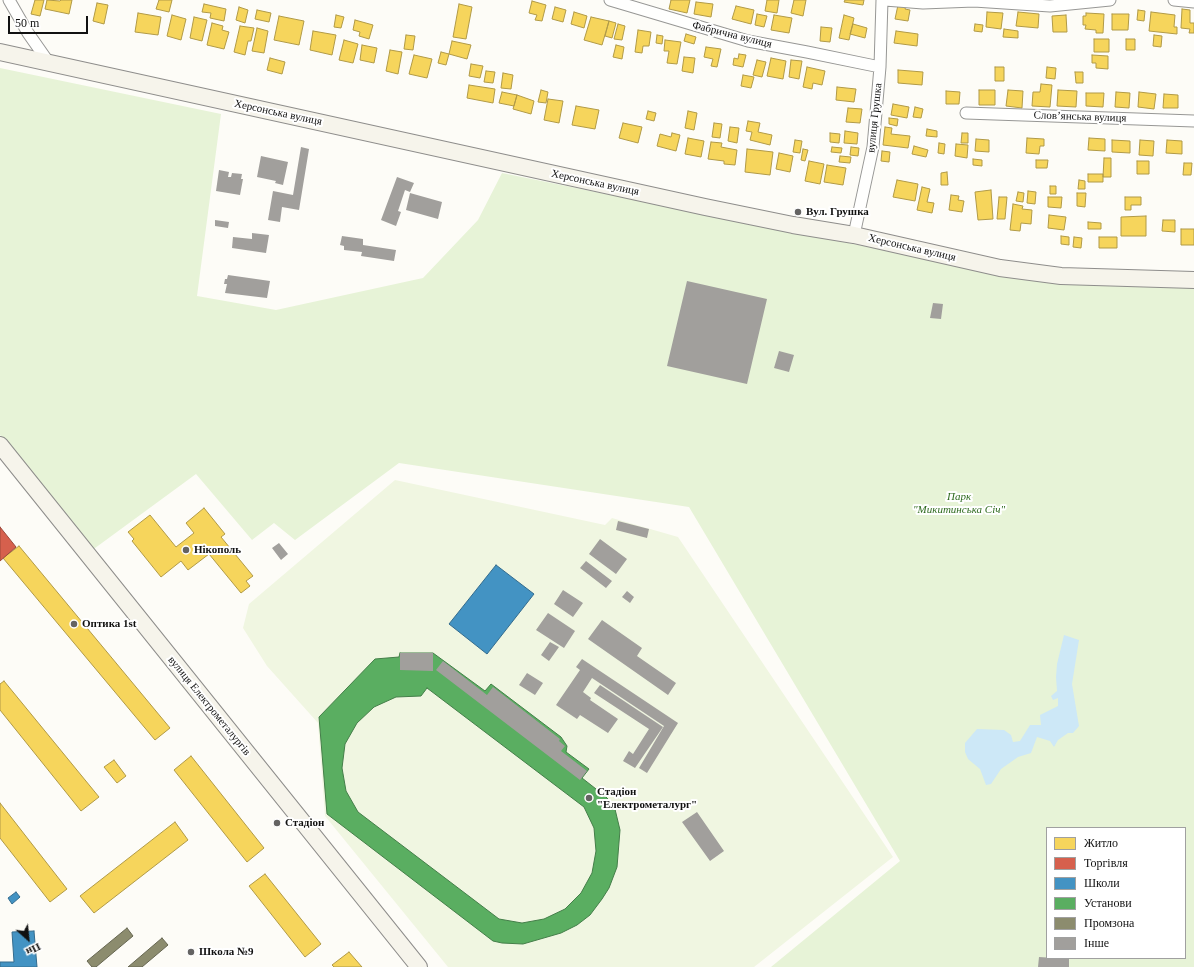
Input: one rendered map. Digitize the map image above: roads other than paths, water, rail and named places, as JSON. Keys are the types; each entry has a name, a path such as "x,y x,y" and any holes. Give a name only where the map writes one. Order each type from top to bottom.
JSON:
{"main road":[{"name":"Херсонська вулиця","path":"0,52 705,207 793,225 854,235 1000,268 1061,276 1194,280"},
{"name":"вулиця Електрометалургів","path":"2,452 418,967"}],"street":[{"path":"9,0 28,33 49,63"},
{"name":"Фабрична вулиця","path":"610,0 748,41 880,67"},
{"path":"884,0 923,3 974,1 1050,6 1110,0"},
{"name":"вулиця Грушка","path":"854,235 873,147 884,0"},
{"path":"1174,0 1194,2"},
{"name":"Словʼянська вулиця","path":"966,113 1194,121"}],"water":[{"path":"1064,635 1079,640 1072,684 1079,726 1073,733 1068,733 1058,740 1054,747 1050,741 1037,737 1031,753 1018,757 1001,769 991,784 986,785 980,769 968,759 965,752 965,743 977,729 1004,730 1011,735 1013,742 1020,741 1030,725 1041,725 1040,715 1058,706 1058,698 1053,700 1051,696 1057,691 1057,664"}],"place":[{"name":"Вул. Грушка","path":"798,212"},
{"name":"Нікополь","path":"186,550"},
{"name":"Оптика 1st","path":"74,624"},
{"name":"Стадіон \"Електрометалург\"","path":"589,798"},
{"name":"Стадіон","path":"277,823"},
{"name":"Школа №9","path":"191,952"}],"park label":[{"name":"Парк \"Микитинська Січ\"","path":"959,503"}]}
